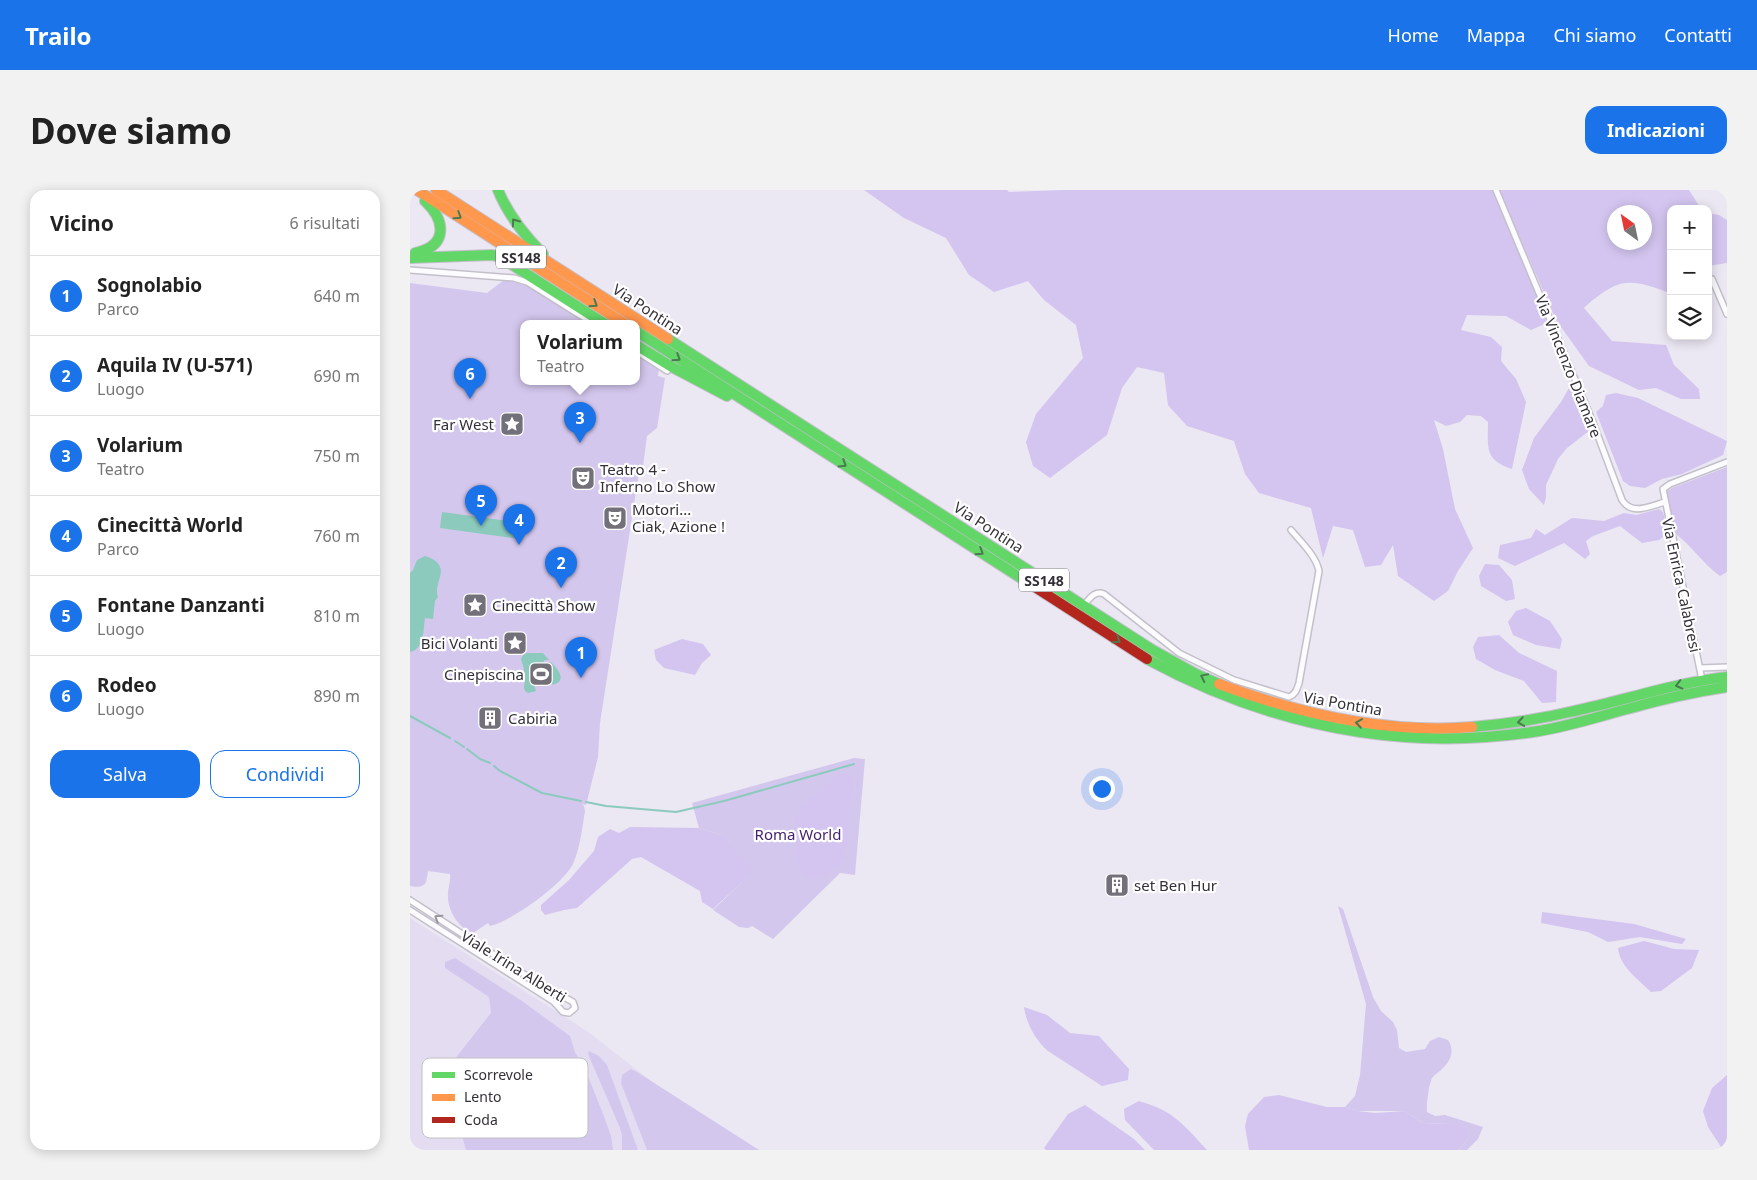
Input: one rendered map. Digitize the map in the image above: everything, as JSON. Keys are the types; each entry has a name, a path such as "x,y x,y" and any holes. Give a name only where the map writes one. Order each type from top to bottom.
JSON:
{"highway":[{"path":"410,190 434,209 441,225 438,239 432,247 422,252 410,252"},
{"name":"Via Pontina","path":"416,190 619,320"},
{"name":"Via Pontina","path":"436,190 638,320"},
{"path":"498,190 512,220 523,234 560,270"},
{"path":"410,258 492,255 500,257 599,320"},
{"name":"Via Pontina","path":"640,321 1151,649 1211,680 1253,697 1285,707 1348,721 1382,726 1455,728 1514,724 1574,712 1702,680 1727,677"},
{"name":"Via Pontina","path":"640,334 1155,664 1221,696 1274,714 1346,730 1404,737 1454,738 1504,735 1560,726 1668,698 1727,687"},
{"path":"640,347 726,396 807,446 822,451"}],"street":[{"name":"Via Vincenzo Diamare","path":"1496,190 1592,420 1624,502 1629,508 1635,509 1665,502"},
{"path":"432,257 437,271"},
{"path":"410,270 522,280 587,320"},
{"path":"1712,279 1727,314"},
{"path":"640,354 667,371 672,367"},
{"path":"1665,502 1663,490 1667,485 1727,462"},
{"name":"Via Enrica Calabresi","path":"1665,502 1702,680"},
{"path":"1084,605 1096,593 1100,592 1179,653 1234,680 1289,697 1292,696 1297,692 1299,683 1319,571 1318,565 1291,530"},
{"path":"1700,668 1727,667"},
{"name":"Viale Irina Alberti","path":"410,900 530,978 573,1002 575,1008 569,1013 564,1012 554,1002 410,910"}],"shaded area":[{"path":"442,512 522,523 520,539 440,528"},
{"path":"425,556 434,560 441,569 437,591 438,597 435,601 433,619 425,618 421,643 415,650 410,652 410,573 417,560"},
{"name":"Cinepiscina","path":"527,653 543,653 549,660 545,660 541,665 542,669 544,671 551,667 549,663 551,662 561,676 559,682 553,685 550,679 534,685 536,691 528,693 525,691 524,669 521,659"},
{"path":"410,918 587,1031 668,1094 755,1150 410,1150"}],"green space":[{"path":"864,190 1007,190 1009,192 1063,190 1492,190 1549,322 1531,330 1506,316 1467,315 1461,330 1491,337 1502,347 1501,361 1516,379 1526,402 1512,469 1492,457 1488,445 1488,422 1481,416 1467,415 1460,422 1446,426 1434,420 1443,449 1455,509 1473,548 1448,591 1434,601 1398,576 1393,545 1381,565 1365,567 1353,530 1333,526 1323,558 1311,508 1259,493 1245,474 1234,441 1187,426 1168,405 1164,373 1137,367 1122,388 1107,435 1050,478 1033,466 1026,442 1036,414 1083,358 1076,325 1044,300 1028,281 994,292 969,275 946,238 904,218"},
{"path":"1499,190 1689,190 1698,205 1667,205 1667,292 1642,284 1625,283 1609,289 1584,308 1612,341 1666,345 1674,365 1699,389 1700,399 1681,399 1656,388 1639,390 1589,366 1556,320"},
{"path":"1712,214 1719,215 1727,220 1727,263 1712,265"},
{"path":"504,280 527,285 583,320 520,320 520,385 640,385 640,357 659,369 658,376 665,378 657,428 647,436 643,466 640,466 600,723 598,757 586,805 582,804 585,811 573,864 559,881 536,901 511,917 490,926 488,923 473,933 459,924 450,909 448,895 450,874 428,871 427,879 422,886 410,886 410,283 487,293"},
{"path":"1569,388 1576,393 1589,431 1567,448 1558,459 1546,485 1544,505 1529,489 1522,470 1534,438"},
{"path":"1616,393 1638,398 1727,441 1723,455 1682,474 1662,479 1645,488 1630,486 1623,481 1596,412 1603,406 1606,395"},
{"path":"1727,467 1727,572 1720,576 1676,534 1666,492"},
{"path":"1659,509 1663,512 1668,533 1659,540 1642,543 1620,526 1593,536 1586,541 1590,554 1585,559 1564,543 1515,566 1498,558 1500,545 1531,538 1536,529 1545,535 1572,518 1604,521 1624,513 1636,515"},
{"path":"1485,564 1499,565 1512,580 1515,599 1506,601 1481,586 1479,576"},
{"path":"1526,608 1550,621 1562,639 1560,649 1536,645 1513,635 1508,622 1516,611"},
{"path":"1499,635 1519,653 1557,671 1556,702 1542,703 1524,681 1495,670 1476,659 1473,647 1478,637"},
{"path":"682,639 703,644 711,655 702,663 695,675 664,668 656,660 654,650"},
{"name":"Roma World","path":"854,758 865,759 855,875 840,873 773,939 752,926 748,928 739,927 713,910 741,883 721,835 699,828 692,803"},
{"path":"847,774 854,777 845,858 838,866 827,873 811,877 803,873 798,864 794,835 795,820 803,807 824,788 833,776"},
{"path":"630,827 699,828 721,835 752,869 741,883 713,909 702,902 700,891 641,857 632,859 577,908 545,915 541,910 541,905 569,880 594,851 598,837 610,829 619,833"},
{"path":"1338,906 1343,909 1373,997 1381,1011 1393,1022 1397,1030 1399,1048 1406,1052 1425,1049 1430,1041 1439,1037 1448,1040 1451,1056 1444,1067 1432,1078 1427,1112 1435,1116 1445,1115 1483,1127 1478,1139 1467,1150 1458,1150 1468,1139 1449,1124 1422,1123 1405,1111 1357,1111 1345,1107 1355,1096 1360,1075 1366,1004"},
{"path":"1542,912 1634,924 1686,939 1682,944 1640,937 1608,942 1588,932 1541,923"},
{"path":"1644,941 1674,949 1699,950 1692,968 1661,991 1651,992 1626,967 1619,955 1618,948"},
{"path":"455,958 522,1001 570,1036 578,1058 456,1058 491,1013 489,997 445,968 445,962"},
{"path":"1024,1007 1047,1015 1070,1033 1099,1036 1129,1069 1128,1080 1102,1086 1048,1051 1032,1031"},
{"path":"589,1051 599,1056 607,1065 638,1150 622,1150 620,1128 588,1054"},
{"path":"631,1069 759,1150 647,1150 621,1083 622,1075"},
{"path":"1727,1075 1727,1150 1723,1150 1708,1127 1703,1111 1712,1088"},
{"path":"588,1077 611,1136 613,1150 466,1150 463,1138 588,1138"},
{"path":"1279,1095 1327,1107 1345,1107 1357,1111 1375,1113 1405,1111 1422,1123 1449,1124 1467,1128 1468,1139 1458,1150 1249,1150 1245,1126 1248,1114 1264,1097"},
{"path":"1139,1101 1170,1114 1185,1126 1207,1150 1154,1150 1125,1120 1124,1109"},
{"path":"1085,1105 1134,1139 1145,1150 1046,1150 1044,1148 1068,1114"}],"waterway":[{"path":"410,716 450,738"},
{"path":"455,741 464,747"},
{"path":"467,749 480,759 490,763"},
{"path":"586,802 606,806 676,812 724,801 854,764"},
{"path":"494,766 542,793 581,801"}],"traffic: fast":[{"path":"498,190 517,224 543,254"},
{"path":"415,253 426,250 433,245 438,239 440,232 440,224 437,217 425,201"},
{"path":"410,258 492,255 500,257 599,320"},
{"path":"640,334 1024,580"},
{"path":"668,339 1151,649 1196,674 1219,684"},
{"path":"640,347 727,396"},
{"path":"1147,659 1193,682 1240,701 1288,717 1337,728 1386,735 1436,738 1487,737 1539,731 1574,724 1667,699 1727,687"},
{"path":"1472,727 1511,723 1549,716 1593,707 1669,687 1727,677"}],"traffic: slow":[{"path":"417,190 619,320"},
{"path":"436,190 638,320"},
{"path":"640,321 668,339"},
{"path":"1219,684 1280,704 1343,719 1407,727 1472,727"}],"traffic: jam":[{"path":"1024,580 1147,659"}],"place":[{"name":"Rodeo","path":"470,399"},
{"name":"Far West","path":"512,424"},
{"name":"Volarium","path":"580,443"},
{"name":"Teatro 4 - Inferno Lo Show","path":"583,478"},
{"name":"Motori... Ciak, Azione !","path":"615,518"},
{"name":"Fontane Danzanti","path":"481,526"},
{"name":"Cinecittà World","path":"519,545"},
{"name":"Aquila IV (U-571)","path":"561,588"},
{"name":"Cinecittà Show","path":"475,605"},
{"name":"Bici Volanti","path":"515,643"},
{"name":"Cinepiscina","path":"541,674"},
{"name":"Sognolabio","path":"581,678"},
{"name":"Cabiria","path":"490,718"},
{"name":"set Ben Hur","path":"1117,885"}]}
